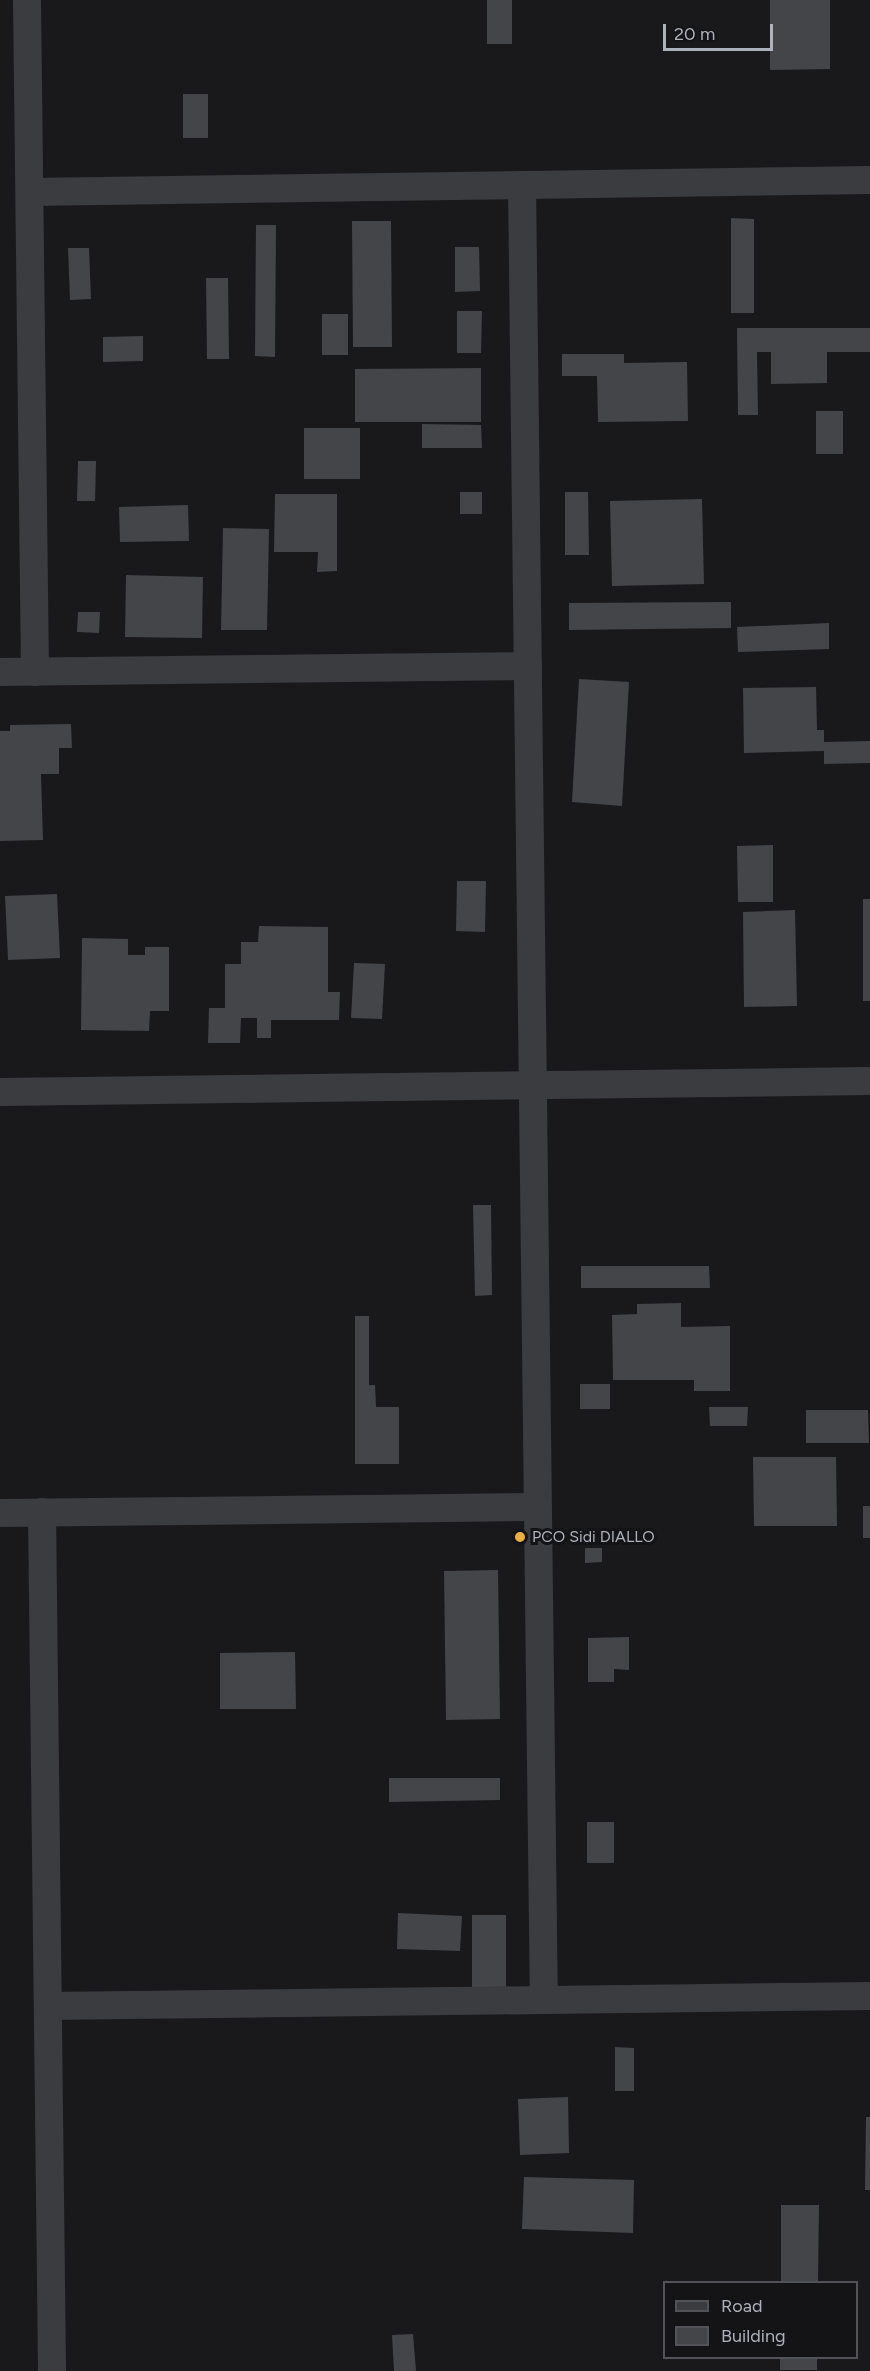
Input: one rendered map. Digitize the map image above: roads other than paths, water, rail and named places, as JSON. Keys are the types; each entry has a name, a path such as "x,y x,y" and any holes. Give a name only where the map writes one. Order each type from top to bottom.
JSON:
{"street":[{"path":"27,0 35,672"},
{"path":"30,192 870,180"},
{"path":"522,185 544,2000"},
{"path":"0,672 528,666"},
{"path":"0,1092 870,1081"},
{"path":"0,1513 538,1507"},
{"path":"42,1512 52,2371"},
{"path":"48,2006 870,1996"}],"place":[{"name":"PCO Sidi DIALLO","path":"520,1537"}]}
